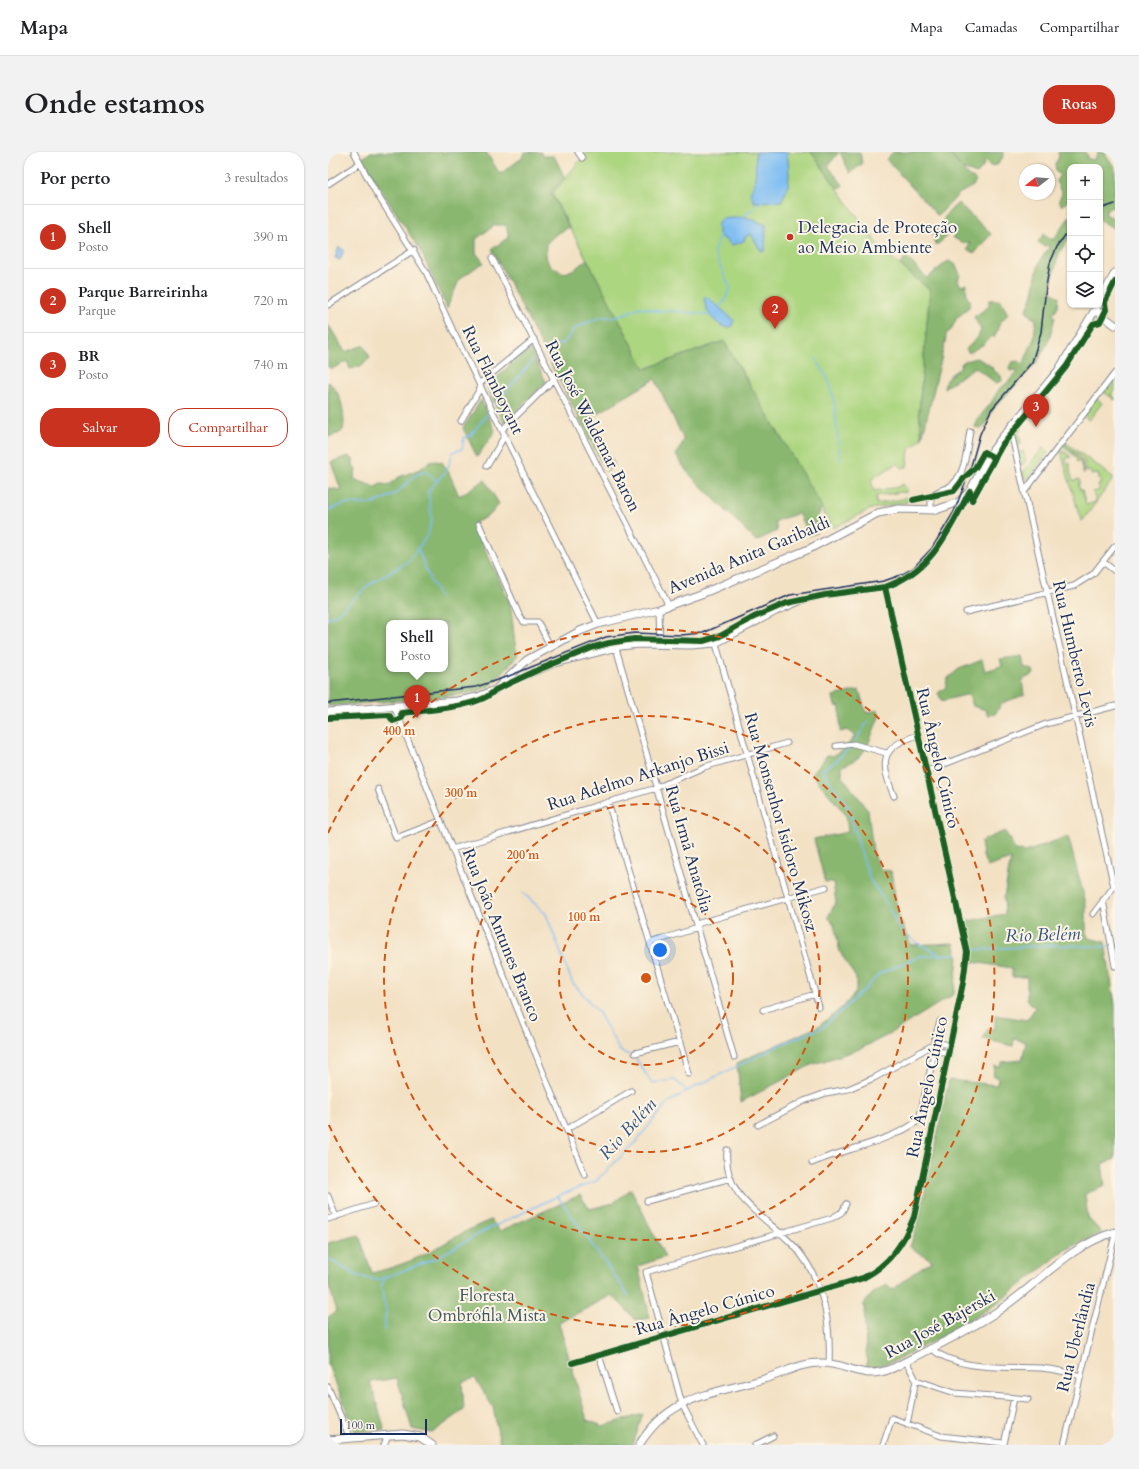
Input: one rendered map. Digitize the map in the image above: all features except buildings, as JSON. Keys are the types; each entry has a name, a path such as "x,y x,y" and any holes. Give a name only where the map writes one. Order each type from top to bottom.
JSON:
{"main road":[{"path":"1103,295 1115,273"},
{"path":"1097,308 1115,325"},
{"name":"Avenida Anita Garibaldi","path":"328,712 469,700 495,690 527,660 570,635 598,624 669,606 797,554 878,513 899,509 931,510 953,505 970,491 990,454 1058,371 1097,308"},
{"name":"Rua José Bajerski","path":"639,1445 655,1422 682,1404 714,1392 771,1377 802,1365 812,1363 829,1363 852,1371 872,1373 887,1370 997,1312 1074,1250 1098,1238 1115,1234"},
{"path":"328,1440 410,1434 420,1437 432,1445"}],"street":[{"path":"578,152 582,158"},
{"name":"Rua Flamboyant","path":"357,153 360,163 375,191 414,250 430,279 503,433 598,624"},
{"path":"328,184 360,163"},
{"path":"328,305 414,250"},
{"name":"Rua José Waldemar Baron","path":"492,258 669,606"},
{"path":"462,421 480,385 534,339"},
{"path":"1024,492 1115,373"},
{"path":"487,466 503,433 554,379"},
{"name":"Rua Humberto Levis","path":"1010,428 1114,886"},
{"path":"931,510 931,500 934,494 952,485 958,478 964,461 970,430"},
{"path":"495,690 555,664 616,648 633,645 701,646 716,644 804,600 885,587 913,574 930,558 944,538 970,491"},
{"path":"479,524 520,617 524,622 538,622 550,646"},
{"path":"966,612 1047,593 1081,583 1093,574 1115,546"},
{"path":"1103,562 1115,571"},
{"name":"Rua Ângelo Cúnico","path":"572,1363 853,1281 873,1272 892,1256 909,1229 917,1204 949,1053 964,977 967,952 885,587"},
{"path":"659,609 660,645"},
{"name":"Rua Monsenhor Isidoro Mikosz","path":"716,644 819,1007"},
{"name":"Rua Irmã Anatólia","path":"616,648 734,1057"},
{"name":"Rua João Antunes Branco","path":"394,706 585,1175"},
{"path":"927,771 1046,724 1115,706"},
{"path":"894,796 885,774 884,761 886,753 896,744 919,735"},
{"name":"Rua Adelmo Arkanjo Bissi","path":"452,849 656,788 704,767 788,743"},
{"path":"836,746 854,744 886,753"},
{"path":"378,789 396,838 440,821"},
{"path":"608,802 689,1074"},
{"path":"1093,914 1114,886"},
{"path":"650,943 696,926 826,887"},
{"path":"1103,900 1115,966"},
{"path":"763,1010 815,994"},
{"path":"812,1163 835,1153 888,1136 919,1120 933,1058 933,1045 940,1021"},
{"path":"635,1053 680,1042"},
{"path":"758,1125 817,1096 848,1089 874,1078 933,1045 939,1043 950,1045"},
{"path":"933,1045 938,1051 949,1053"},
{"path":"567,1129 631,1091"},
{"path":"727,1150 727,1163 731,1178 744,1202 780,1233 805,1260 820,1291 828,1325 829,1363"},
{"path":"647,1201 731,1178"},
{"path":"328,1196 336,1217"},
{"path":"328,1219 374,1204"},
{"path":"703,1445 682,1404 646,1272 832,1218 842,1212 846,1204"},
{"name":"Rua Uberlândia","path":"1064,1445 1115,1234"},
{"path":"930,1348 946,1358 965,1363 1043,1368 1081,1376"},
{"path":"599,1355 617,1412"},
{"path":"906,1361 915,1377 955,1393 1028,1399"},
{"path":"907,1424 915,1377"},
{"path":"328,1387 350,1438"},
{"path":"883,1445 892,1418 941,1436 1004,1444 1014,1398"},
{"path":"384,1445 388,1435"},
{"path":"755,1445 773,1436"}],"green space":[{"path":"371,152 486,152 500,174 522,158 524,152 541,152 543,156 554,156 565,178 551,193 569,227 555,235 546,244 546,256 551,266 565,273 575,269 587,259 645,369 724,341 822,507 816,521 816,533 809,536 798,513 775,522 777,531 756,541 688,473 676,455 684,440 655,379 590,418 615,465 606,471 492,249 509,237 506,225 495,225 476,239 476,253 484,263 460,278 447,308 420,250 361,159"},
{"path":"587,152 811,152 881,249 930,290 919,411 922,438 909,450 907,467 902,468 897,463 871,480 874,491 898,487 903,484 907,489 905,493 901,492 876,496 876,504 902,499 905,497 908,499 907,502 871,509 833,528 724,341 645,369 552,194"},
{"path":"811,152 839,152 828,166 843,185 838,189"},
{"path":"840,152 860,152 862,164 850,173"},
{"path":"893,152 948,152 960,166 949,152 1003,152 1003,157 997,165 990,166 985,161 983,167 977,174 962,169 970,178 973,178 976,181 973,186 960,193 938,216 886,159"},
{"path":"1058,152 1085,152 1088,155 1086,158 1094,160 1098,152 1105,152 1108,159 1115,167 1115,209 1112,207 1107,209 1105,214 1115,219 1115,229 1103,222 1103,164 1067,164 1067,201 1064,205 1061,205 1059,200 1062,194 1056,181 1060,175 1056,172 1055,164 1059,157"},
{"path":"958,203 991,234 975,253 967,250 970,243 963,243 952,237 954,235 951,229 943,226 945,216"},
{"path":"1067,220 1067,241 1059,253 1052,280 1051,292 1059,297 1058,306 1053,315 1055,317 1049,340 1038,361 994,408 984,427 975,427 978,419 991,403 1000,388 1006,384 1020,369 1010,371 1009,367 1012,362 1018,361 1023,365 1034,338 1036,319 1031,317 1026,310 1031,299 1040,261 1050,245 1044,246 1038,242 1044,234 1053,240"},
{"path":"938,226 946,232 945,238 938,244 935,244 933,236 934,229"},
{"path":"906,257 927,278 948,261 955,264 960,274 958,281 961,286 966,284 967,297 971,301 969,307 956,319 951,330 946,334 922,438 919,411 930,290 900,265"},
{"path":"990,300 1000,300 1008,314 1000,323 994,338 992,336 984,344 969,353 966,349 978,337 981,330 974,317 988,307"},
{"path":"328,324 345,352 364,345 370,358 359,367 350,369 347,361 332,369 328,367"},
{"path":"529,347 546,382 504,423 487,387"},
{"path":"976,358 992,367 993,370 1001,376 1002,381 996,383 975,367 944,388 947,379 959,369 962,362"},
{"path":"1115,374 1115,389 1111,395 1115,398 1115,400 1104,392"},
{"path":"328,382 336,391 342,404 344,424 343,430 340,433 328,437"},
{"path":"1047,396 1051,412 1042,414 1040,404"},
{"path":"1096,398 1102,403 1089,420 1084,416"},
{"path":"481,400 495,431 477,457 463,428"},
{"path":"1019,427 1021,430 1018,432 1021,444 1017,448 1014,435"},
{"path":"1065,442 1114,478 1083,520 1081,521 1060,449 1071,457 1066,459 1067,464 1070,463 1070,471 1073,481 1079,479 1080,483 1078,484 1080,490 1082,490 1086,505 1096,502 1093,492 1100,490 1098,485 1101,484 1098,474 1091,475 1092,471 1087,472 1083,459 1064,444"},
{"path":"1064,444 1081,460 1085,473 1083,473 1080,461 1077,462 1076,457 1062,446"},
{"path":"1043,448 1048,452 1028,479 1025,480 1023,472"},
{"path":"1023,451 1026,461 1021,466 1018,453"},
{"path":"348,456 353,459 353,466 356,470 354,479 375,487 381,484 389,485 399,477 420,469 427,463 434,461 442,462 449,473 459,496 485,480 499,504 491,514 473,524 509,600 518,655 491,686 476,692 432,698 328,706 328,488 341,490 331,462"},
{"path":"1022,656 1024,667 1033,670 1034,674 1022,680 1024,695 1002,703 995,714 987,715 986,710 973,706 969,694 942,701 938,693 946,687 947,679 959,669 982,660 985,671 1002,666 1000,659"},
{"path":"859,690 866,713 878,710 880,715 867,746 858,758 842,766 842,776 868,810 873,852 881,870 891,871 898,914 911,945 954,943 958,957 954,994 886,1036 860,1049 811,1065 741,1102 737,1063 819,1026 843,1007 856,992 856,978 840,952 834,924 828,917 836,902 833,882 825,882 814,839 848,832 846,815 812,774 827,755 833,756 847,746 855,736 847,730 840,732 840,707 835,706 833,696"},
{"path":"1005,831 1015,850 1026,852 1068,836 1086,904 1086,928 1088,938 1105,942 1115,1005 1115,1159 1102,1164 1105,1186 1085,1194 1088,1218 1102,1233 1065,1250 998,1303 952,1331 897,1360 867,1369 864,1304 872,1294 887,1285 892,1290 933,1261 910,1247 919,1219 949,1080 996,1085 999,1078 993,1075 995,1066 1000,1067 1002,1062 1022,1060 1026,1042 1014,1039 1013,1046 983,1039 988,1029 995,1029 995,1015 1027,1020 1035,1008 1027,999 1027,977 1012,977 1012,968 973,962 968,921 1005,914 1004,897 1011,859 987,867 983,856 981,841"},
{"name":"Floresta Ombrófila Mista","path":"631,1189 665,1257 638,1266 650,1318 636,1320 612,1295 559,1323 587,1420 603,1426 643,1414 633,1445 500,1445 493,1407 475,1378 462,1382 464,1410 432,1433 412,1429 397,1378 370,1382 385,1430 355,1431 328,1365 328,1317 337,1311 328,1283 328,1243 359,1235 372,1273 417,1258 468,1230 491,1220 500,1231 580,1195 590,1209 613,1203"}],"water":[{"path":"756,152 787,152 789,177 787,189 781,201 754,202 750,192 753,187 755,177"},
{"path":"746,217 766,225 765,251 761,251 751,234 745,237 744,241 732,245 719,235 717,225 721,219"},
{"path":"339,247 344,250 340,260 335,258"},
{"path":"704,297 707,297 734,320 732,326 727,328 714,320 708,312"}],"waterway":[{"path":"742,218 762,201"},
{"path":"719,307 724,302 730,288 714,252 720,234"},
{"path":"546,348 564,343 575,328 601,317 617,317 640,307 657,311 678,311 710,315"},
{"path":"816,358 829,381 834,400 840,460"},
{"path":"495,405 533,360"},
{"path":"328,618 337,614 370,584 409,561 428,534 432,520 428,491 447,470 453,452 462,449 464,438 471,435 488,413"},
{"path":"328,510 344,504 373,504 395,494 416,475 425,471 437,481"},
{"path":"418,549 430,580 440,598"},
{"path":"855,741 869,720"},
{"path":"849,748 835,762 822,770 849,808 859,846 871,882 882,896 900,929 917,943 942,955"},
{"path":"523,893 546,914 572,982 599,1013 620,1051 629,1055"},
{"name":"Rio Belém","path":"972,950 1052,945 1110,947"},
{"name":"Rio Belém","path":"328,1259 358,1276 378,1280 436,1258 482,1232 558,1196 596,1181 635,1143 666,1104 687,1091 782,1044 823,1027 862,992 879,974 921,956 958,954"},
{"path":"636,1059 652,1083 675,1080 687,1091"},
{"path":"558,1197 629,1296"},
{"path":"384,1330 386,1311 381,1287 385,1277"}],"railway":[{"path":"1103,208 1115,204"},
{"path":"328,703 476,687 509,676 606,637 635,633 681,635 703,633 790,595 884,581 901,575 913,568 932,548 954,512 969,473 980,434 991,410 1032,362 1041,332 1050,263 1057,247 1067,232"}],"cycle path":[{"path":"972,500 1002,445 1066,367 1093,324 1100,322 1106,310 1105,302 1115,282"},
{"path":"913,500 954,491 965,477 975,468 984,452 993,457"},
{"path":"328,718 389,715 393,721 402,718 401,713 451,707 478,701 488,696 495,690 538,670 594,647 634,639 703,641 720,636 754,617 787,603 825,595 885,587 901,580 915,571 927,560 946,535 970,491"},
{"path":"572,1363 863,1278 880,1267 894,1253 900,1245 914,1217 963,983 967,952 885,587"}],"place":[{"name":"Delegacia de Proteção ao Meio Ambiente","path":"790,237"},
{"name":"Parque Barreirinha","path":"775,329"},
{"name":"BR","path":"1036,427"},
{"name":"Shell","path":"417,718"}]}
